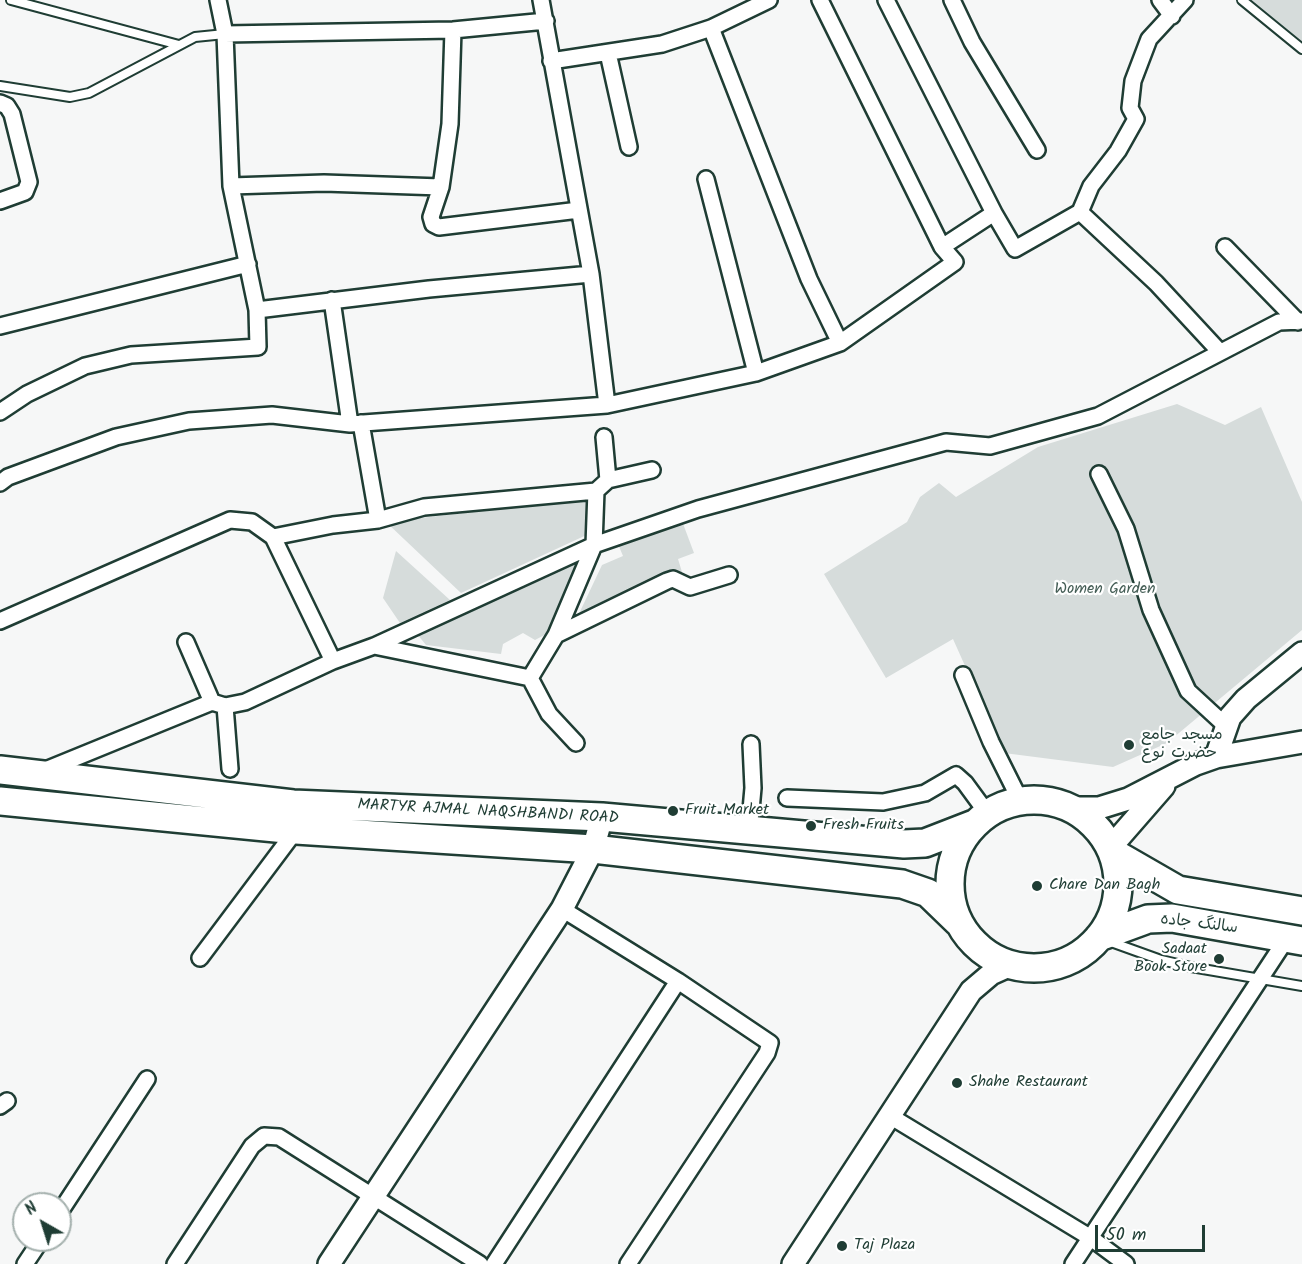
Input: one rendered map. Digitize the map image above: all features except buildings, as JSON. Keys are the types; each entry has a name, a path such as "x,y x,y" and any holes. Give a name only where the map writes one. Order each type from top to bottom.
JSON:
{"highway":[{"name":"MARTYR AJMAL NAQSHBANDI ROAD","path":"0,770 293,804 602,817 749,832 925,843 980,819"},
{"path":"1020,800 1054,802 1071,808 1087,818 1100,832 1111,850 1118,879 1115,905 1099,937 1074,958 1043,968 1011,965 980,949 958,922 951,897 950,871 955,854 980,819 1020,800"},
{"name":"MARTYR AJMAL NAQSHBANDI ROAD","path":"0,801 296,830 593,849 902,884 928,893 958,922"},
{"name":"سالنگ جاده","path":"1111,850 1178,890 1302,911"},
{"name":"سالنگ جاده","path":"1099,937 1140,922 1172,918 1295,939"}],"main road":[{"path":"1216,757 1230,717 1246,699 1302,653"},
{"path":"1071,808 1098,808 1128,799 1196,764 1216,757 1302,742"},
{"path":"1111,850 1170,779"},
{"path":"329,1264 562,909 593,849 602,817"},
{"path":"793,1264 971,991 991,974 1011,965"}],"street":[{"path":"0,412 27,394 86,366 130,355 258,347 257,310 231,186 225,34 218,0"},
{"path":"541,0 591,274 607,405"},
{"path":"551,61 662,44 711,28 769,0"},
{"path":"0,483 8,477 116,437 189,421 272,415 355,424 607,405 756,373 840,343 955,262 942,247 820,0"},
{"path":"886,0 994,213 1015,249 1080,212 1091,186 1118,152 1136,119 1130,108 1138,65 1149,39 1185,0"},
{"path":"952,0 972,42 1037,150"},
{"path":"1160,0 1172,16"},
{"path":"225,34 453,30 546,21"},
{"path":"711,28 809,279 840,343"},
{"path":"453,30 450,124 441,187 431,217 433,224 439,227 579,210"},
{"path":"608,53 629,147"},
{"path":"0,104 7,106 12,114 29,182 26,192 0,201"},
{"path":"706,179 756,373"},
{"path":"231,186 324,183 441,187"},
{"path":"1080,212 1156,283 1220,352"},
{"path":"942,247 994,213"},
{"path":"1225,247 1300,321"},
{"path":"0,326 248,264"},
{"path":"257,310 332,300 591,274"},
{"path":"332,300 355,424 378,520"},
{"path":"35,774 218,704 245,702 333,661 374,646 594,545 699,509 946,442 990,446 1098,416 1278,322 1300,321"},
{"path":"604,437 608,480"},
{"path":"273,537 333,525 378,520 424,507 596,492 608,480 652,470"},
{"path":"1099,474 1126,529 1151,610 1188,691 1226,726"},
{"path":"530,678 556,635 594,545 596,492"},
{"path":"0,621 230,520 252,522 273,537 333,661"},
{"path":"556,635 667,581 673,579 690,587 729,575"},
{"path":"186,642 218,704 230,769"},
{"path":"374,646 530,678"},
{"path":"963,675 991,742 1020,800"},
{"path":"530,678 549,714 576,743"},
{"path":"749,832 753,788 751,744"},
{"path":"787,798 882,802 925,794 956,775 965,783 980,819"},
{"path":"200,958 296,830"},
{"path":"562,909 678,981 770,1044 767,1053 628,1264"},
{"path":"1073,1264 1260,979 1295,939"},
{"path":"494,1264 678,981"},
{"path":"72,1194 147,1079"},
{"path":"890,1116 1091,1238 1126,1264"},
{"path":"175,1264 252,1146 264,1136 279,1137 480,1264"}],"lane":[{"path":"11,0 179,45"},
{"path":"1242,0 1302,49"},
{"path":"0,86 70,97 89,93 195,37 225,34"},
{"path":"1099,937 1161,960 1302,986"}],"green space":[{"path":"1248,0 1302,0 1302,44 1265,15"},
{"name":"Women Garden","path":"1177,404 1225,425 1261,407 1302,502 1302,630 1167,743 1113,767 1004,753 953,639 886,678 824,574 907,522 920,497 939,483 956,497 1038,447"},
{"path":"594,498 593,532 461,593 386,522"},
{"path":"682,521 694,553 678,559 682,572 576,620 602,565 623,556 618,544"},
{"path":"396,551 450,600 400,623 383,598"},
{"path":"590,554 554,630 535,640 523,633 503,644 501,654 426,645 417,634"}],"place":[{"name":"مسجد جامع حضرت نوع","path":"1129,745"},
{"name":"Fruit Market","path":"673,811"},
{"name":"Fresh Fruits","path":"811,826"},
{"name":"Chare Dan Bagh","path":"1037,886"},
{"name":"Sadaat Book Store","path":"1219,959"},
{"name":"Shahe Restaurant","path":"957,1083"},
{"name":"Taj Plaza","path":"842,1246"}]}
